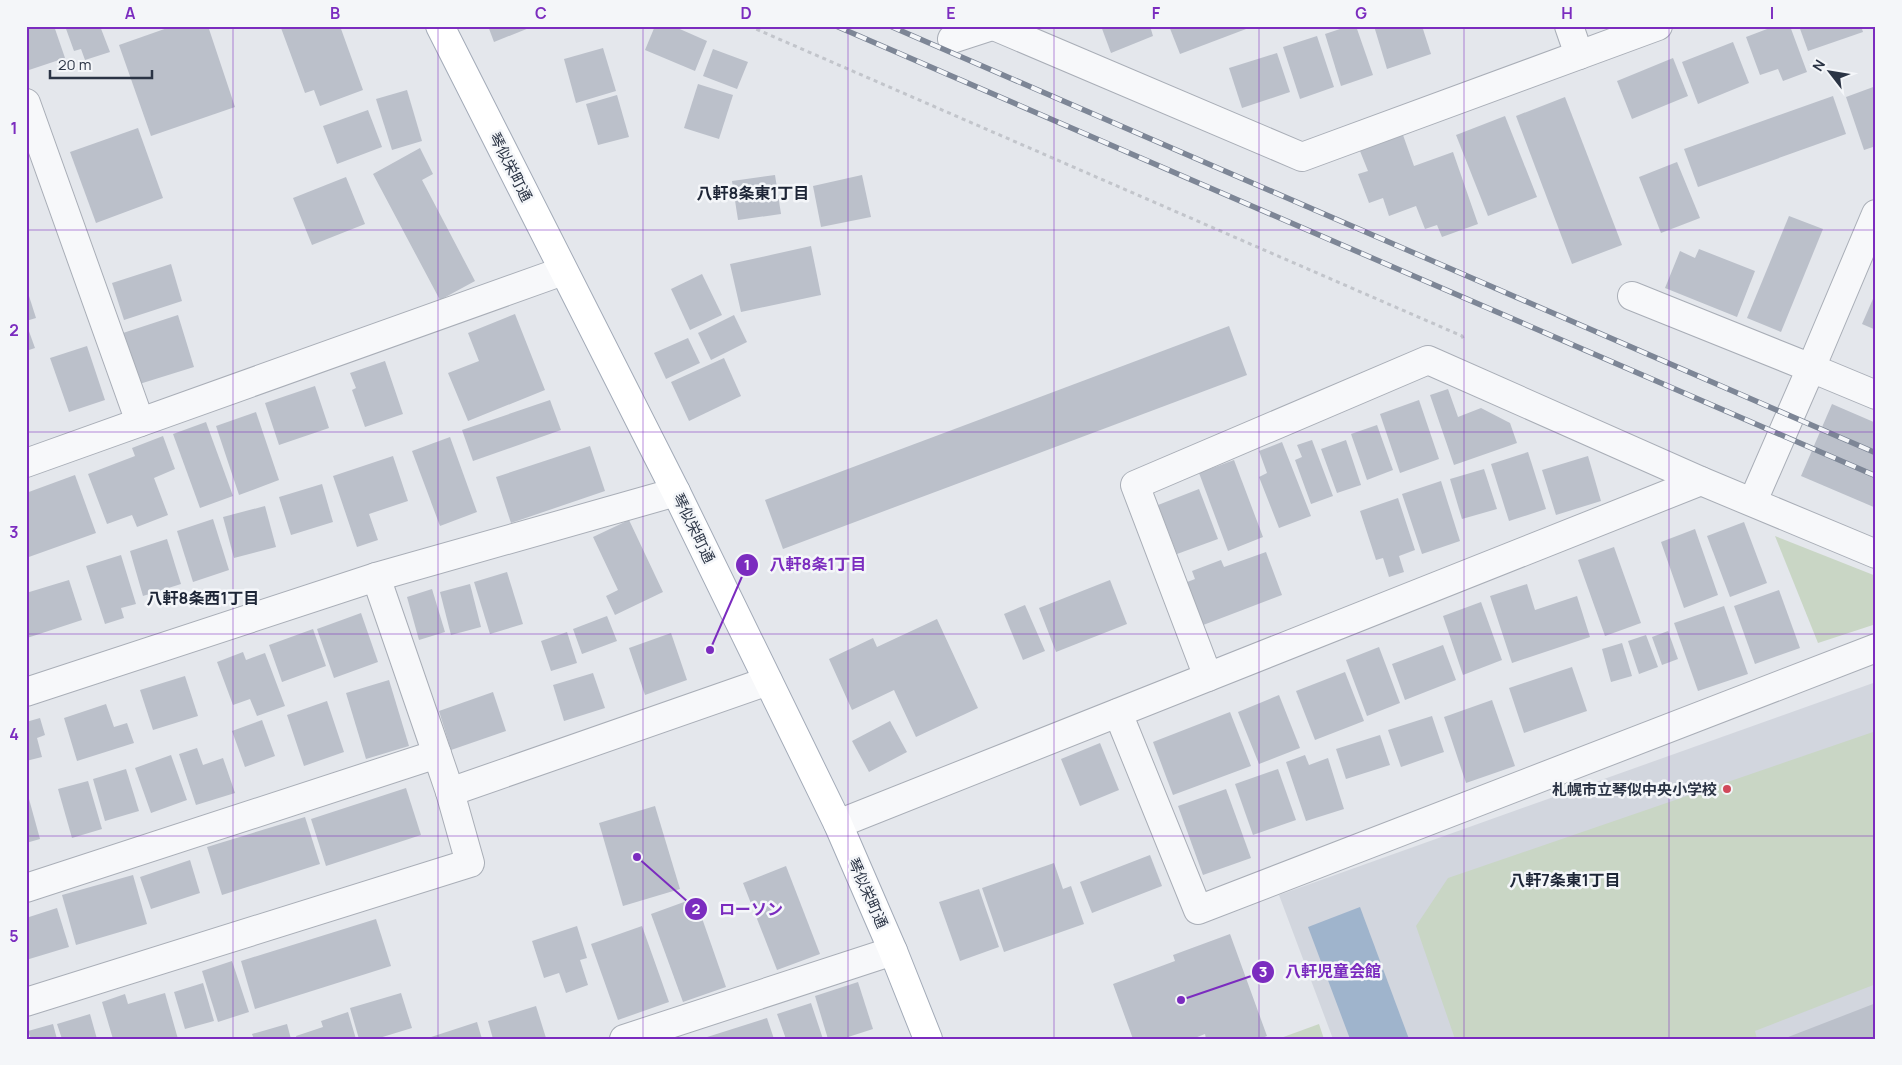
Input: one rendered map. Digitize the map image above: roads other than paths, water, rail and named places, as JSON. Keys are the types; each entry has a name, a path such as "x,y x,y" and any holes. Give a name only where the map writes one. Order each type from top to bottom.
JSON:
{"main road":[{"name":"琴似栄町通","path":"440,26 676,492 838,824 893,950 928,1039"}],"street":[{"path":"952,39 993,26 1302,157 1658,26"},
{"path":"1569,26 1579,55"},
{"path":"26,104 140,422"},
{"path":"1753,501 1875,217"},
{"path":"26,463 563,271"},
{"path":"1632,296 1876,395"},
{"path":"1208,677 1135,485 1428,360 1701,481 1753,501 1876,554"},
{"path":"838,824 1701,481"},
{"path":"26,692 376,577 676,492"},
{"path":"26,1002 470,862 450,792 376,577"},
{"path":"1118,714 1198,910 1876,648"},
{"path":"450,792 768,681"},
{"path":"26,888 437,754"},
{"path":"624,1039 893,950"}],"water":[{"path":"1360,907 1409,1039 1350,1039 1308,927"}],"railway":[{"path":"836,26 1876,476"},
{"path":"890,26 1876,453"}],"place":[{"name":"八軒8条1丁目","path":"710,650"},
{"name":"札幌市立琴似中央小学校","path":"1727,789"},
{"name":"ローソン","path":"637,857"},
{"name":"八軒児童会館","path":"1181,1000"}],"district":[{"name":"八軒8条東1丁目","path":"753,193"},
{"name":"八軒8条西1丁目","path":"203,598"},
{"name":"八軒7条東1丁目","path":"1565,880"}]}
